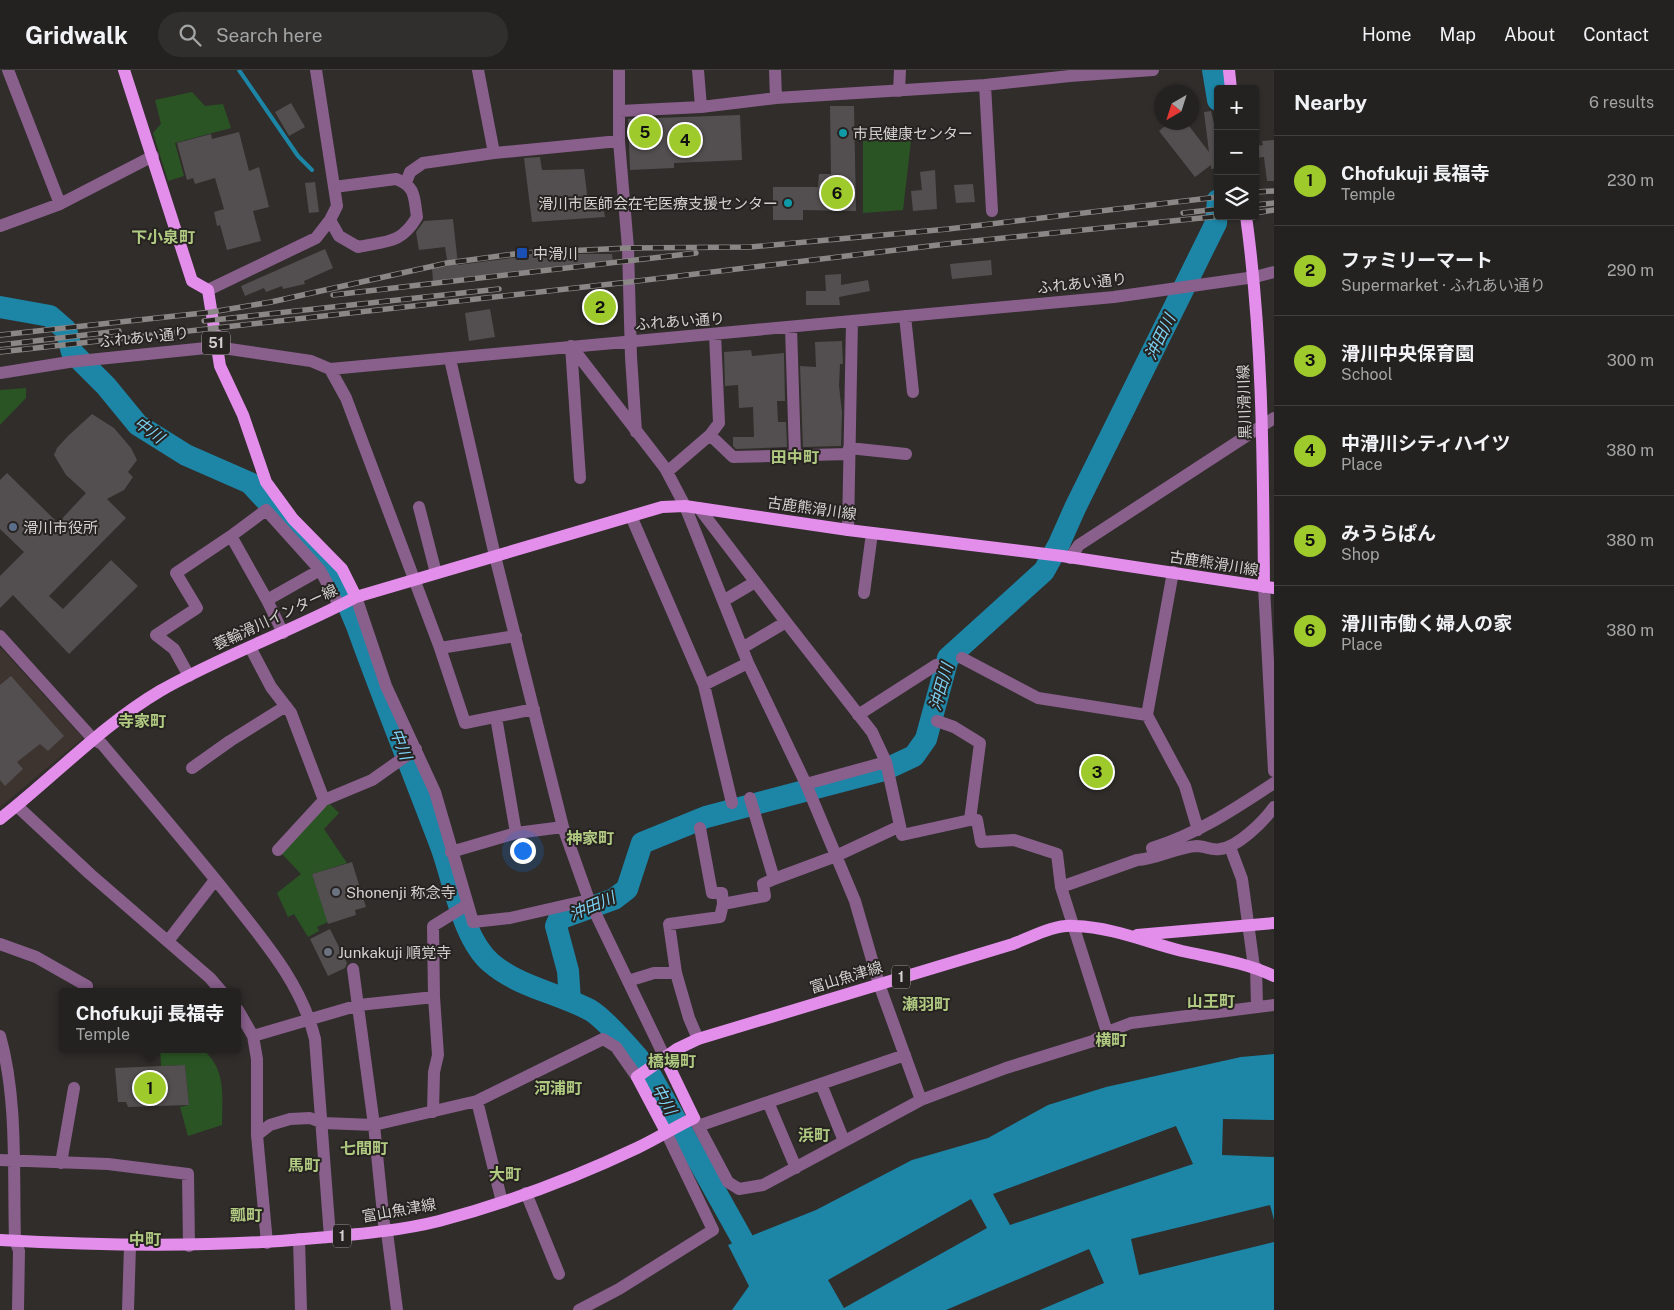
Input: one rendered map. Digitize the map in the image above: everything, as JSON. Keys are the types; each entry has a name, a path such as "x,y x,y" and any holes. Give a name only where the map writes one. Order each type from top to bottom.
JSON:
{"main road":[{"path":"124,70 192,281 208,290"},
{"path":"1229,70 1231,85"},
{"name":"黒川滑川線","path":"1247,220 1255,277 1269,588"},
{"name":"蓑輪滑川インター線","path":"0,819 93,738 160,691 356,596 342,569 292,519 266,482 243,416 220,366 208,290"},
{"name":"古鹿熊滑川線","path":"356,596 662,507 685,506 848,530 1173,572 1269,588"},
{"name":"富山魚津線","path":"1128,936 1274,923"},
{"name":"富山魚津線","path":"637,1077 698,1039 1013,944 1054,928 1074,925 1128,936 1255,967 1274,975"},
{"path":"665,1058 696,1122"},
{"path":"637,1077 666,1132"},
{"name":"富山魚津線","path":"0,1240 130,1246 189,1246 299,1240 387,1232 440,1221 502,1202 587,1171 640,1147 666,1132 696,1122"}],"street":[{"path":"8,70 60,204"},
{"path":"208,290 316,238 330,220 337,206 316,70"},
{"path":"478,70 494,153"},
{"path":"619,70 620,141 628,248 630,341 636,433"},
{"path":"698,70 701,107"},
{"path":"775,70 776,98"},
{"path":"898,91 900,70"},
{"path":"620,111 701,107 776,98 985,86 1070,76 1153,70"},
{"path":"985,86 992,210"},
{"path":"406,183 410,172 423,163 494,153 620,141"},
{"path":"0,226 60,204 153,156"},
{"path":"330,220 338,236 358,247 392,240 408,233 417,217 412,188 396,179 334,186"},
{"name":"ふれあい通り","path":"0,372 69,362 216,347 311,360 330,370 571,346 1114,297 1255,277 1274,272"},
{"path":"905,316 913,392"},
{"path":"848,530 852,321"},
{"path":"791,327 795,455"},
{"path":"667,472 710,435 719,423 715,334"},
{"path":"571,346 667,472 685,506 748,663 806,784 855,901 879,984 921,1100"},
{"path":"571,346 580,478"},
{"path":"450,359 495,556 563,827 589,900 665,1058"},
{"path":"330,370 346,398 416,579 465,723 534,709"},
{"path":"1066,557 1078,545 1274,418"},
{"path":"710,435 733,457 849,451 906,454"},
{"path":"419,507 436,573"},
{"path":"699,508 872,732 886,762 898,827 902,835 977,820 981,842 1014,840 1056,854 1061,887 1108,1032"},
{"path":"190,676 174,649 156,635 197,608 176,572 231,536 266,510 320,570 339,605"},
{"path":"631,516 704,684 732,803"},
{"path":"864,593 872,533"},
{"path":"231,536 283,632"},
{"path":"267,600 320,570"},
{"path":"1173,572 1147,714 1167,748 1172,764 1185,786 1198,830"},
{"path":"723,601 755,582"},
{"path":"1269,588 1274,771"},
{"path":"356,596 386,686 435,792 473,922 510,918 589,900"},
{"path":"742,648 786,622"},
{"path":"0,636 93,738 102,744 269,947 293,983 310,1018 315,1039 323,1123 330,1237"},
{"path":"440,648 516,636"},
{"path":"250,647 271,687 291,713 324,800"},
{"path":"962,658 1038,698 1147,714"},
{"path":"704,684 748,663"},
{"path":"858,715 936,665"},
{"path":"192,768 230,741 286,706"},
{"path":"496,717 516,834"},
{"path":"938,721 954,727 980,743 970,820"},
{"path":"278,850 324,800 372,780 416,750"},
{"path":"806,784 886,762"},
{"path":"1154,857 1152,848 1180,839 1198,830 1274,783"},
{"path":"750,798 774,879"},
{"path":"17,806 90,874 210,978 219,988"},
{"path":"1061,887 1137,860 1197,846 1218,850 1230,847 1264,821 1274,808"},
{"path":"451,852 516,834 563,827"},
{"path":"723,904 766,896 763,884 836,856 898,827"},
{"path":"698,1039 689,1018 676,973 669,924 720,917 723,904 722,893 712,893 700,828"},
{"path":"1230,847 1242,879 1255,967 1257,1007"},
{"path":"168,941 215,880"},
{"path":"433,1112 434,1072 438,1055 434,997 433,926 467,905"},
{"path":"0,944 36,957 87,986"},
{"path":"353,969 374,1125 384,1224 387,1232 397,1310"},
{"path":"628,981 654,973 676,973"},
{"path":"254,1036 359,1005 434,997"},
{"path":"905,1055 768,1102 696,1122 728,1182 739,1189 763,1185 921,1100 1006,1068 1093,1041 1108,1032 1131,1023 1274,1005"},
{"path":"241,1015 254,1036 257,1059 257,1135 267,1242"},
{"path":"0,1036 6,1059 6,1160 15,1240 19,1251 18,1310"},
{"path":"257,1135 270,1125 290,1119 310,1118 323,1123 374,1125 477,1100 603,1039 616,1047 637,1077"},
{"path":"821,1084 844,1141"},
{"path":"62,1163 74,1088"},
{"path":"477,1100 502,1202"},
{"path":"768,1102 796,1168"},
{"path":"579,1310 618,1289 713,1230 666,1132"},
{"path":"6,1160 108,1164 188,1174 189,1246"},
{"path":"526,1193 559,1274"},
{"path":"299,1240 301,1310"},
{"path":"128,1310 130,1246"}],"shaded area":[{"path":"0,647 83,738 0,807"}],"green space":[{"path":"192,92 205,106 223,104 231,128 175,143 184,176 168,181 153,133 161,124 155,100"},
{"path":"863,141 911,141 903,210 863,213"},
{"path":"26,388 26,398 0,425 0,390"},
{"path":"329,803 339,813 324,829 347,863 312,874 328,922 317,927 319,931 308,937 294,914 288,917 277,893 301,874 280,852"},
{"path":"160,1053 206,1053 216,1065 219,1074 222,1093 222,1125 188,1136 180,1107 189,1105 185,1065 161,1066"}],"water":[{"path":"1274,1054 1274,1310 732,1310 749,1286 728,1245 816,1210 912,1160 988,1138 1048,1105 1106,1087 1241,1057"}],"pier":[{"path":"1223,1119 1274,1120 1274,1157 1222,1155"},
{"path":"1176,1126 1193,1164 1010,1225 993,1194"},
{"path":"971,1199 987,1228 844,1308 828,1280"},
{"path":"1270,1205 1274,1220 1274,1242 1139,1275 1131,1239"},
{"path":"1089,1249 1104,1283 1040,1310 946,1310"}],"building":[{"path":"291,103 305,127 289,136 275,112"},
{"path":"830,106 854,106 856,211 803,210 803,220 773,220 773,187 818,187 819,174 831,174"},
{"path":"1211,111 1214,123 1214,169 1211,169 1211,165 1195,177 1159,131 1192,130 1209,152 1204,112"},
{"path":"740,115 742,160 674,163 674,168 630,170 628,119"},
{"path":"239,132 249,171 259,167 269,207 253,211 261,241 227,250 220,225 217,226 214,212 224,209 215,178 195,184 193,178 187,180 177,143 211,134 212,139"},
{"path":"1274,140 1274,181 1267,181 1264,157 1259,158 1259,146 1263,145 1262,141"},
{"path":"540,157 542,170 584,169 588,202 602,201 605,217 532,222 524,158"},
{"path":"935,170 937,209 913,211 911,191 922,190 920,172"},
{"path":"315,182 319,212 309,213 305,183"},
{"path":"973,184 975,202 956,203 954,185"},
{"path":"453,219 458,265 542,254 612,254 613,261 433,281 432,268 448,266 445,247 419,250 416,232 424,221"},
{"path":"325,249 333,268 304,281 305,284 283,289 282,286 266,292 264,288 245,296 241,286"},
{"path":"991,260 992,275 952,279 950,264"},
{"path":"841,274 841,285 868,280 870,291 839,297 840,305 806,305 806,291 826,291 825,275"},
{"path":"609,291 612,321 591,324 588,294"},
{"path":"490,309 495,337 469,341 465,313"},
{"path":"842,341 843,364 840,364 839,386 842,412 841,446 803,447 800,366 816,367 815,342"},
{"path":"751,350 752,356 784,353 785,401 777,401 778,422 786,422 787,447 736,449 733,446 733,437 754,437 753,407 739,408 738,385 725,386 724,352"},
{"path":"92,414 114,428 131,448 137,460 128,472 133,477 124,490 107,499 126,518 49,596 63,609 111,560 138,586 69,654 13,595 0,608 0,576 24,552 0,529 0,480 7,473 58,523 86,493 66,475 54,455 57,448 68,436"},
{"path":"11,676 64,736 48,751 40,744 17,762 23,769 5,786 0,780 0,685"},
{"path":"352,862 366,907 355,910 356,915 328,924 312,874"},
{"path":"330,929 347,963 345,968 328,976 310,939"},
{"path":"185,1065 189,1105 128,1107 126,1102 118,1102 115,1068"}],"waterway":[{"path":"239,70 298,156 312,170"},
{"name":"沖田川","path":"1213,70 1216,85"},
{"name":"沖田川","path":"570,1001 568,971 556,926 559,919 614,899 627,889 642,843 706,817 884,770 914,756 926,739 948,658 1044,571 1059,544 1216,220"},
{"name":"中川","path":"0,307 50,316 66,330 72,352 106,386 138,425 186,455 250,483 329,569 344,595 357,626 442,849 460,910 481,953 491,963 514,978 590,1010 603,1020 627,1045 646,1067 742,1239"}],"railway":[{"path":"1259,192 1274,191"},
{"path":"0,335 212,312 271,302 447,263 522,253 628,248 750,247 948,229 1214,197"},
{"path":"1259,205 1274,203"},
{"path":"1183,213 1214,209"},
{"path":"1259,212 1274,210"},
{"path":"0,352 629,282 955,243 1214,217"},
{"path":"333,295 696,253"},
{"path":"204,321 499,289"},
{"path":"0,345 119,331"}],"place":[{"name":"みうらぱん","path":"645,132"},
{"name":"市民健康センター","path":"843,133"},
{"name":"中滑川シティハイツ","path":"685,140"},
{"name":"滑川市働く婦人の家","path":"837,193"},
{"name":"滑川市医師会在宅医療支援センター","path":"788,203"},
{"name":"中滑川","path":"522,253"},
{"name":"ファミリーマート","path":"600,307"},
{"name":"滑川市役所","path":"13,527"},
{"name":"滑川中央保育園","path":"1097,772"},
{"name":"Shonenji 称念寺","path":"336,892"},
{"name":"Junkakuji 順覚寺","path":"328,952"},
{"name":"Chofukuji 長福寺","path":"150,1088"}],"district":[{"name":"下小泉町","path":"163,237"},
{"name":"田中町","path":"795,457"},
{"name":"寺家町","path":"142,721"},
{"name":"神家町","path":"590,838"},
{"name":"山王町","path":"1211,1001"},
{"name":"瀬羽町","path":"926,1004"},
{"name":"横町","path":"1111,1040"},
{"name":"橋場町","path":"672,1061"},
{"name":"河浦町","path":"558,1088"},
{"name":"浜町","path":"814,1135"},
{"name":"七間町","path":"364,1148"},
{"name":"馬町","path":"304,1165"},
{"name":"大町","path":"505,1174"},
{"name":"瓢町","path":"246,1215"},
{"name":"中町","path":"145,1239"}]}
